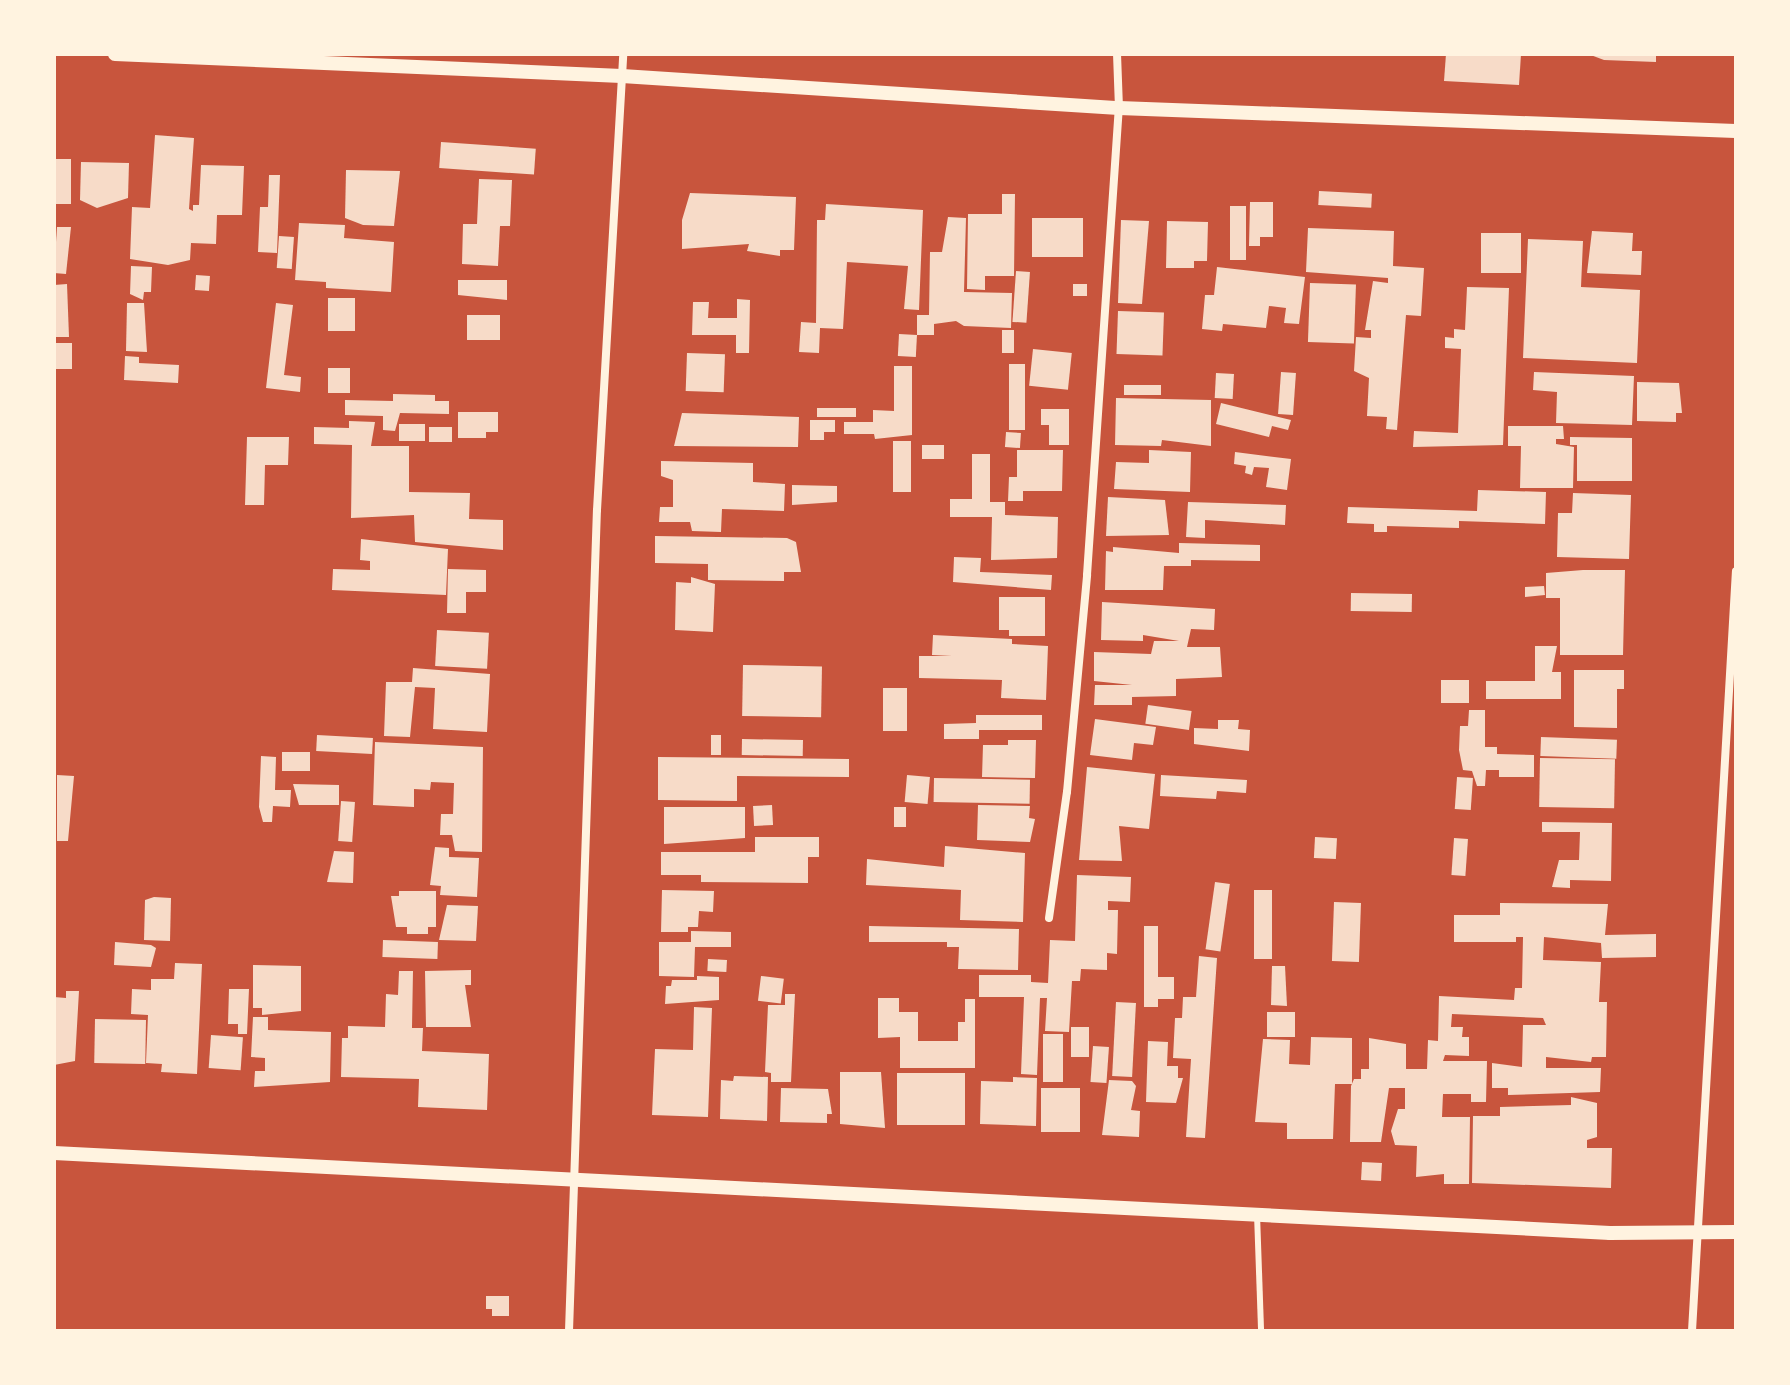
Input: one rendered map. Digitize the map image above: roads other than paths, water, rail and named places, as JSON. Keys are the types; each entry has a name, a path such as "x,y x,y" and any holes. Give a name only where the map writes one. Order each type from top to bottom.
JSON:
{"street":[{"path":"115,54 622,76 1119,108 1736,131"},
{"path":"569,1331 597,510 623,54"},
{"path":"1049,918 1067,792 1087,575 1119,108 1117,54"},
{"path":"1692,1331 1736,571"},
{"path":"54,1153 1610,1233 1736,1232"}],"lane":[{"path":"1257,1214 1261,1331"}]}
